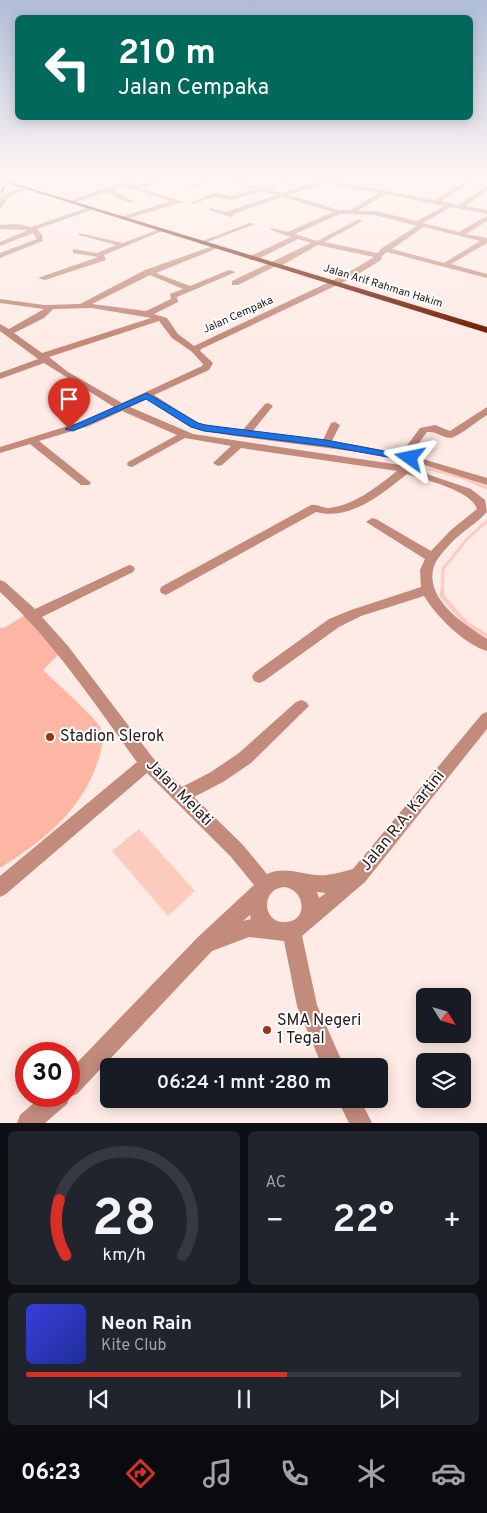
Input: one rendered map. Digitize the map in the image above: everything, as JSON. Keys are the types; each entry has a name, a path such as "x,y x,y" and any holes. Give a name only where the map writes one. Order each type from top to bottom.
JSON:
{"highway":[{"name":"Jalan Arif Rahman Hakim","path":"167,231 487,330"}],"street":[{"path":"0,244 27,231"},
{"path":"0,256 40,242 41,238 32,231"},
{"path":"76,251 87,255 100,255 158,231"},
{"path":"202,242 227,231"},
{"path":"281,231 317,243 378,255"},
{"path":"289,234 295,231"},
{"path":"235,283 339,231"},
{"name":"Jalan Cempaka","path":"0,450 85,424 208,366 207,361 194,350 334,283 378,258 378,255 384,249 410,231"},
{"path":"449,231 487,240"},
{"path":"461,234 465,231"},
{"path":"81,234 124,245"},
{"path":"254,258 297,237"},
{"path":"447,264 487,240"},
{"path":"82,306 109,290 148,272 216,247"},
{"path":"384,249 485,274"},
{"path":"42,278 94,262 103,258 100,255"},
{"path":"148,272 189,289"},
{"path":"0,376 154,318 175,300 173,296 232,272"},
{"path":"0,301 50,308 82,306 154,318 194,350"},
{"path":"4,330 50,308"},
{"path":"4,330 65,374 123,407 184,435 199,440 371,462 407,464 467,490 482,503 483,508 462,526 432,557 424,579 428,590 452,621 487,646"},
{"path":"144,397 194,425 246,434 326,443 487,482"},
{"path":"246,434 268,406"},
{"path":"166,590 316,508 330,512 371,497 407,464 412,448 424,430 435,428 451,435 486,412"},
{"path":"326,443 335,425"},
{"path":"132,464 184,435"},
{"path":"32,441 85,482"},
{"path":"218,463 238,445"},
{"path":"372,522 432,557"},
{"path":"34,615 129,569"},
{"name":"Jalan Melati","path":"0,585 34,615 63,650 147,763 237,851 262,888"},
{"path":"259,677 334,623 356,613 428,590"},
{"path":"180,796 218,777 245,758 301,706"},
{"name":"Jalan R.A. Kartini","path":"262,888 280,878 297,882 326,884 359,876 485,723"},
{"path":"0,888 147,763"},
{"path":"262,888 257,909 260,918 274,931 293,929 359,876"},
{"path":"205,944 248,928 293,929 310,915 309,896 297,882"},
{"path":"80,1075 205,944 262,888"},
{"path":"293,929 307,1006 330,1058"},
{"path":"35,1121 48,1107"},
{"path":"353,1108 361,1123"}],"shaded area":[{"name":"Stadion Slerok","path":"30,612 63,650 43,670 97,722 102,736 102,746 90,781 70,811 45,836 0,868 0,627 2,629"},
{"path":"139,829 195,891 168,916 112,851"}],"waterway":[{"path":"430,469 464,478 487,488"},
{"path":"442,592 443,569 467,539 487,521"},
{"path":"442,592 442,596 467,624 487,636"}],"place":[{"name":"Stadion Slerok","path":"50,737"},
{"name":"SMA Negeri 1 Tegal","path":"267,1030"}],"route":[{"path":"69,429 85,424 147,395 194,425 204,428 326,443 410,458"}]}
